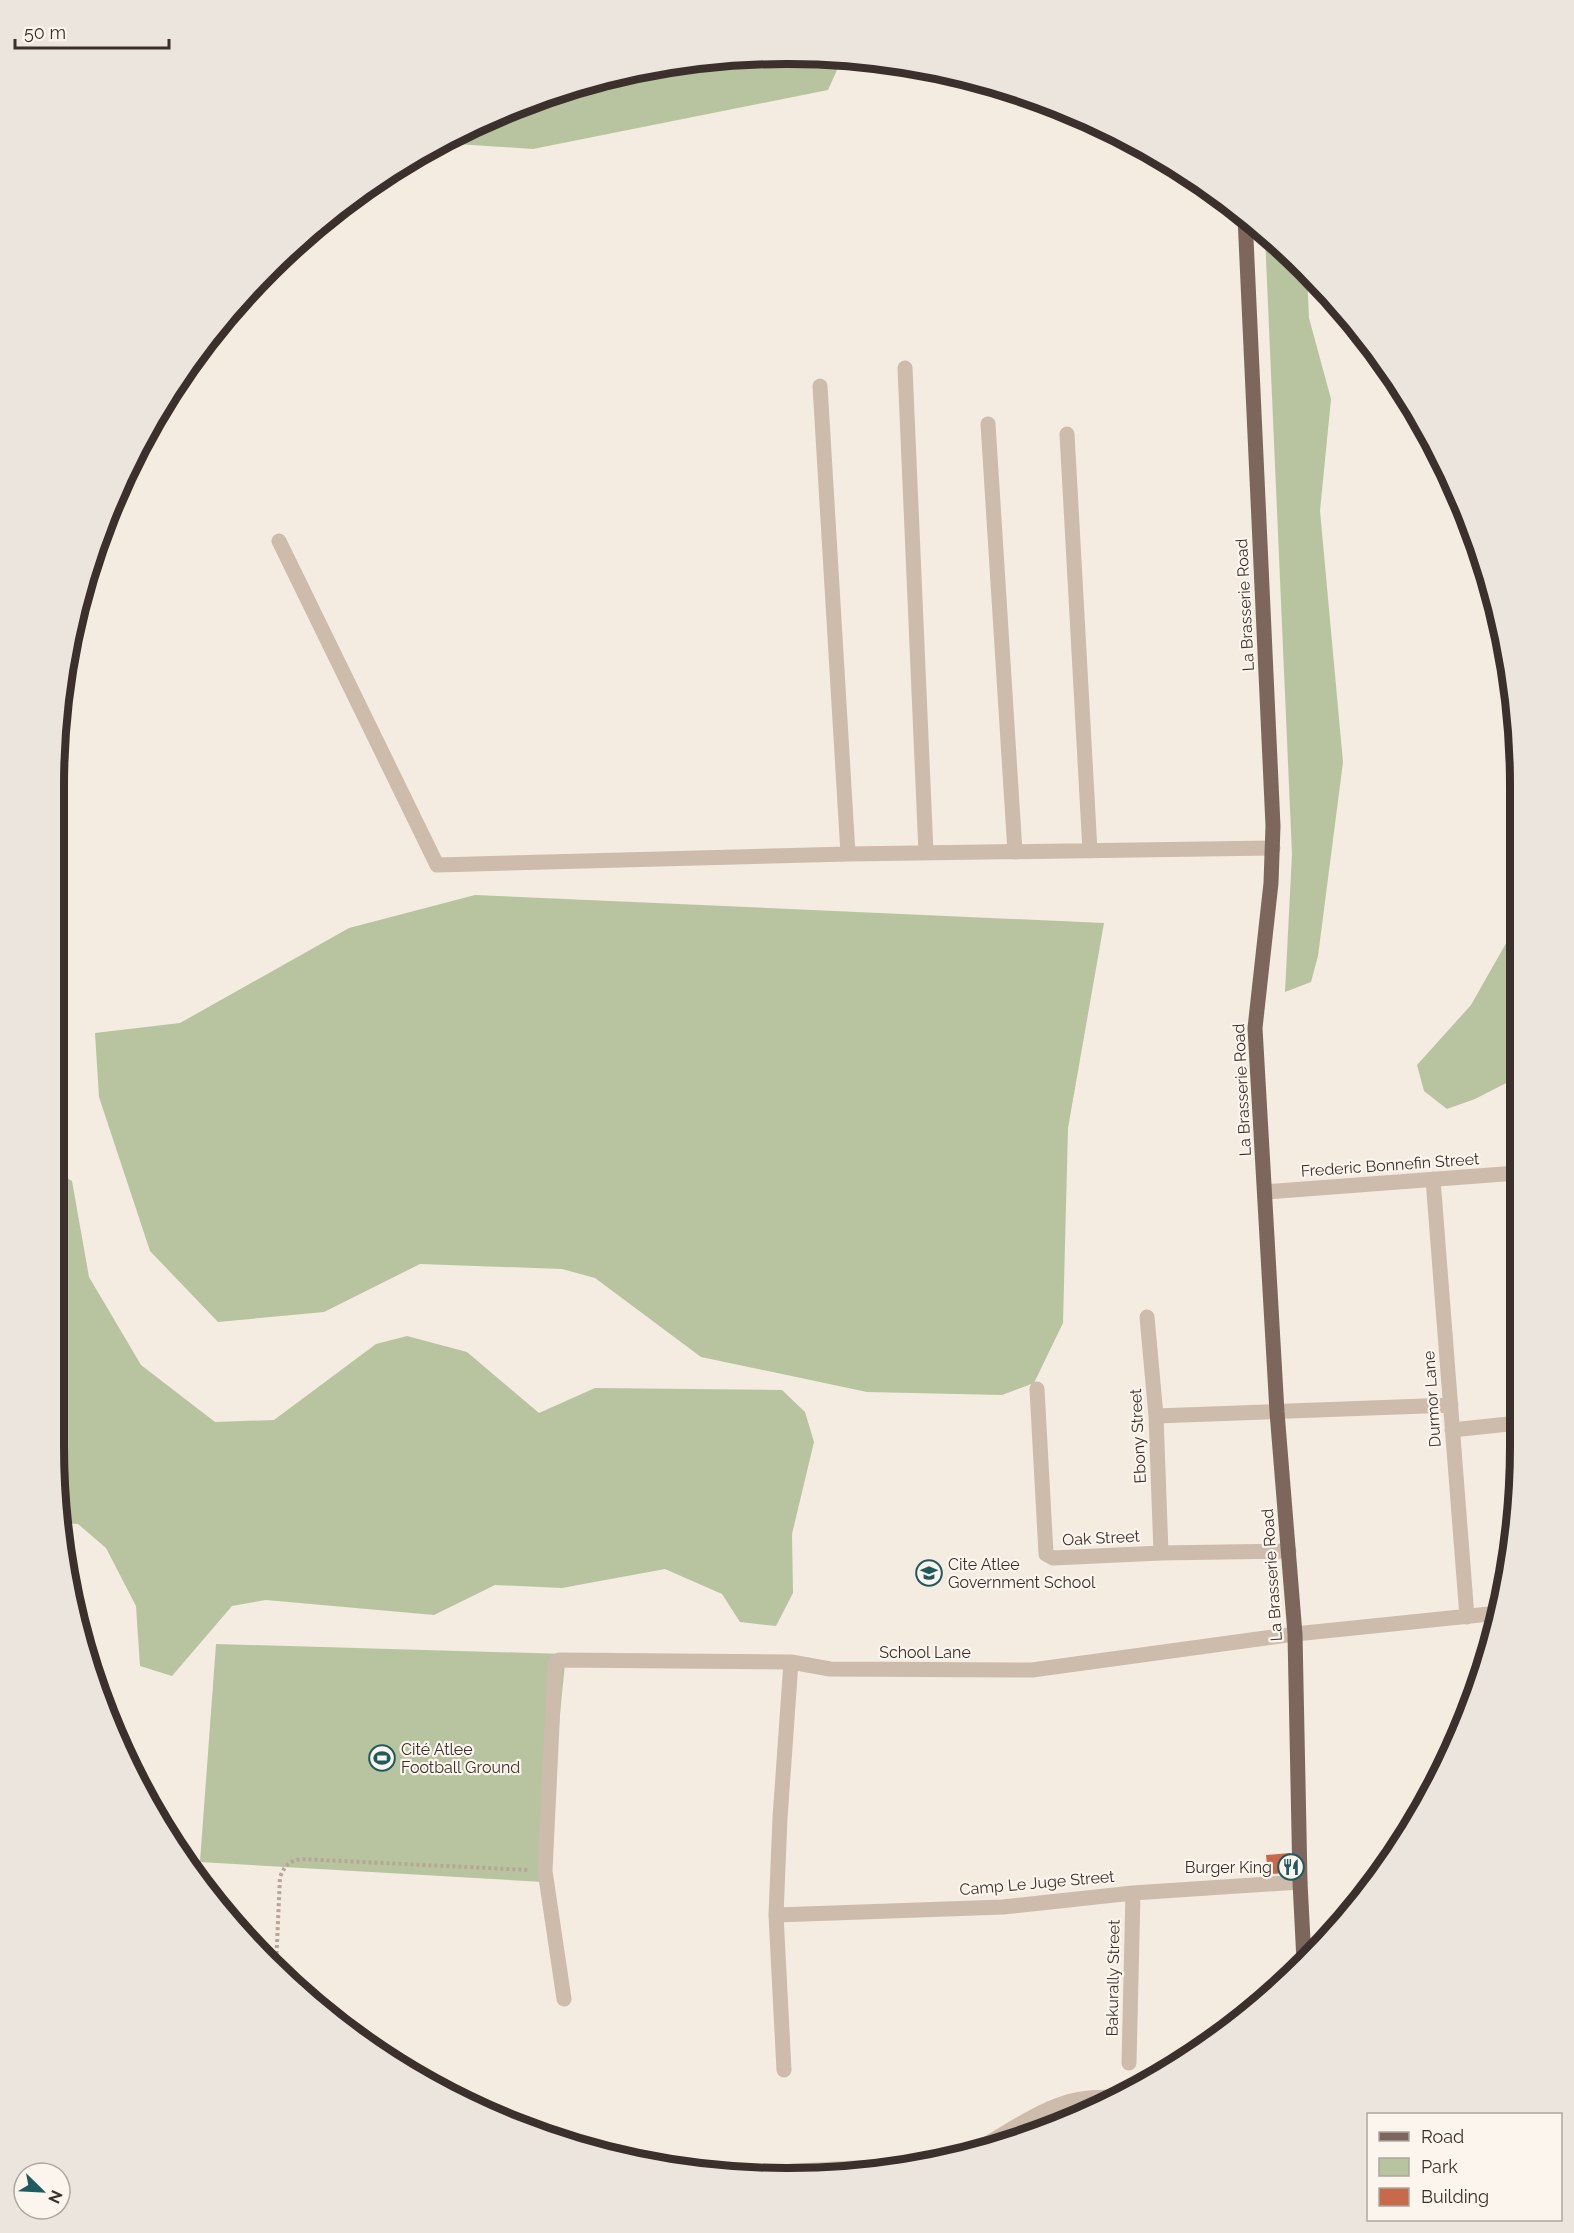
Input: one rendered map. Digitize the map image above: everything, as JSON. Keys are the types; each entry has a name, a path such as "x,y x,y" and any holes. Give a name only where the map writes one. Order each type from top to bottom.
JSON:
{"main road":[{"name":"La Brasserie Road","path":"1246,229 1274,826 1271,883 1255,1028 1277,1412 1295,1634 1303,1951"}],"street":[{"path":"905,368 926,853"},
{"path":"820,386 848,854"},
{"path":"988,424 1015,852"},
{"path":"1067,434 1090,851"},
{"path":"279,542 437,865 848,854 1273,848"},
{"name":"Frederic Bonnefin Street","path":"1265,1192 1510,1173"},
{"name":"Durmor Lane","path":"1433,1179 1467,1617"},
{"name":"Ebony Street","path":"1147,1317 1156,1416 1161,1553"},
{"name":"Oak Street","path":"1037,1389 1046,1554 1053,1558 1289,1551"},
{"path":"1156,1416 1451,1405"},
{"path":"1452,1430 1510,1424"},
{"name":"School Lane","path":"545,1871 555,1663 559,1660 791,1662 830,1669 1032,1670 1295,1634 1490,1613"},
{"path":"784,2070 776,1915 791,1662"},
{"path":"545,1871 564,1999"},
{"name":"Camp Le Juge Street","path":"776,1915 1003,1906 1133,1893 1300,1882"},
{"name":"Bakurally Street","path":"1129,2064 1133,1893"},
{"path":"1002,2135 1064,2103 1100,2097"}],"path":[{"path":"276,1957 280,1877 284,1867 291,1861 313,1859 545,1871"}],"green space":[{"path":"787,64 839,66 828,90 533,149 458,144 511,119 555,103 646,78 740,66"},
{"path":"1265,246 1308,286 1309,318 1331,399 1320,511 1343,762 1318,956 1311,982 1285,992 1292,854"},
{"path":"475,895 1104,923 1068,1128 1063,1323 1034,1383 1002,1395 867,1392 701,1357 595,1278 562,1269 420,1264 324,1312 218,1322 150,1251 99,1097 95,1033 180,1023 349,928"},
{"path":"1509,938 1510,1081 1475,1099 1447,1109 1424,1091 1417,1065 1471,1005"},
{"path":"64,1176 72,1181 89,1277 141,1365 215,1422 274,1420 376,1344 407,1336 467,1352 539,1413 595,1388 782,1390 805,1412 814,1442 792,1534 793,1593 776,1626 740,1622 722,1594 665,1569 562,1588 495,1585 434,1615 266,1600 232,1606 172,1676 140,1666 136,1606 106,1548 78,1524 69,1523 64,1446"},
{"name":"Cité Atlee Football Ground","path":"216,1644 566,1654 543,1882 200,1862"}],"building":[{"path":"1290,1853 1290,1873 1268,1874 1266,1855"}],"place":[{"name":"Cite Atlee Government School","path":"929,1573"},
{"name":"Cité Atlee Football Ground","path":"382,1758"},
{"name":"Burger King","path":"1291,1867"}]}
